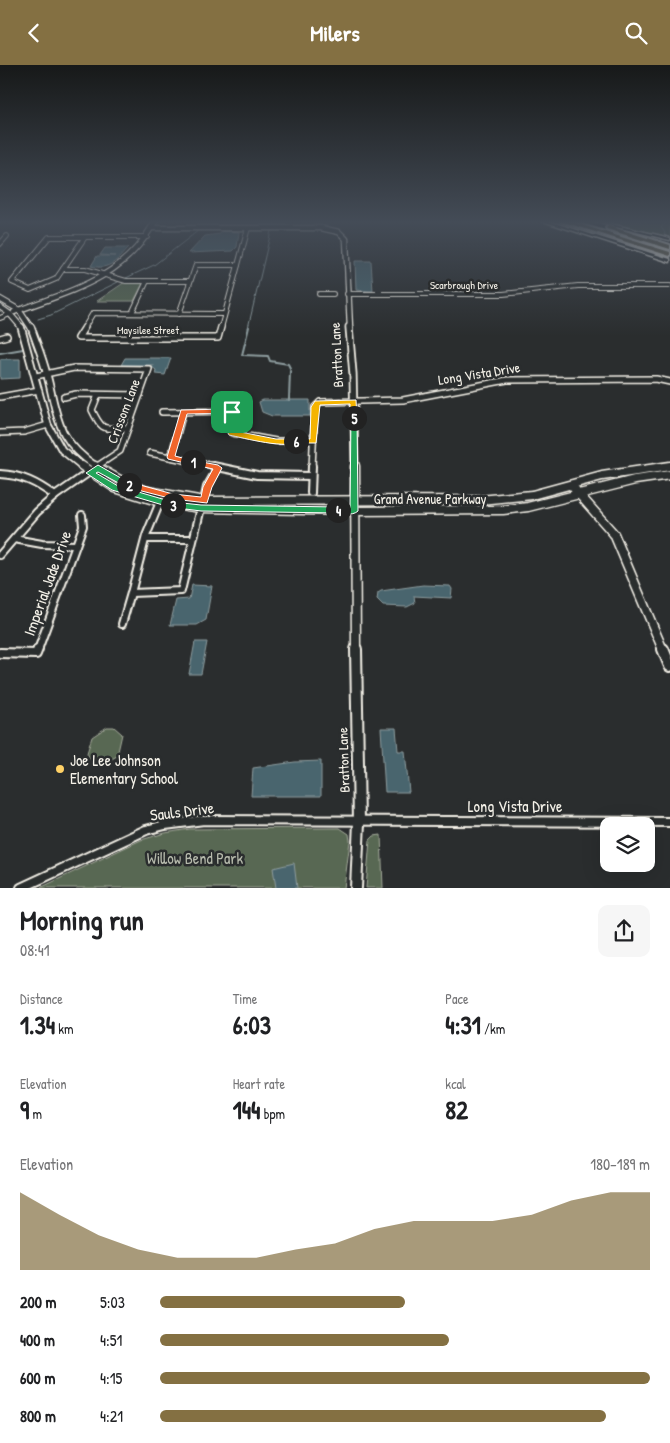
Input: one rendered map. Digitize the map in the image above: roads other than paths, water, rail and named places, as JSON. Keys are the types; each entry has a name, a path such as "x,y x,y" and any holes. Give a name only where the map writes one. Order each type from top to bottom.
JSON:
{"street":[{"path":"31,259 12,282 30,290 52,281 70,259"},
{"path":"0,317 77,287 104,274 126,259"},
{"path":"147,281 132,313 224,314 240,259"},
{"name":"Bratton Lane","path":"346,259 353,402 359,822 356,888"},
{"path":"179,314 196,265 238,265"},
{"path":"63,269 85,269 126,281 190,281"},
{"name":"Scarbrough Drive","path":"347,294 503,294 570,286 670,286"},
{"path":"320,294 332,294"},
{"name":"Grand Avenue Parkway","path":"0,299 19,310 30,324 47,374 61,429 73,447 98,468 121,481 138,488 203,504"},
{"name":"Grand Avenue Parkway","path":"0,307 10,314 22,328 48,425 62,450 90,473 115,488 160,502 503,510 528,507 635,480 670,475"},
{"name":"Maysilee Street","path":"132,313 92,313 78,338 218,338 224,314"},
{"path":"0,338 7,336"},
{"name":"Crissom Lane","path":"0,555 37,512 55,496 120,451 149,369 74,367 47,374"},
{"path":"36,376 47,374"},
{"name":"Long Vista Drive","path":"313,441 316,405 323,402 403,400 507,380 656,379 670,382"},
{"path":"0,397 39,390"},
{"path":"64,397 76,394 140,395"},
{"path":"98,395 92,407 92,413 100,426 104,428 128,428"},
{"path":"162,411 244,411"},
{"path":"171,457 184,412"},
{"path":"232,412 229,429 232,433 276,441 313,441 311,493"},
{"path":"0,433 24,431 48,425"},
{"path":"150,453 257,475 312,476"},
{"name":"Grand Avenue Parkway","path":"354,506 516,498 615,473 670,466"},
{"path":"131,593 181,591 207,487 218,468"},
{"path":"0,474 23,475 55,496"},
{"path":"571,485 614,534 670,666"},
{"path":"122,624 146,539 160,502"},
{"name":"Imperial Jade Drive","path":"0,653 36,654 84,525 82,515"},
{"path":"14,539 42,544 76,545"},
{"path":"146,539 193,539"},
{"name":"Sauls Drive","path":"21,888 119,841 164,825 204,820 359,822"},
{"name":"Long Vista Drive","path":"359,822 556,820 670,822"}],"water":[{"path":"95,259 118,259 103,267 91,266"},
{"path":"355,261 371,261 373,291 356,290"},
{"path":"125,358 171,358 165,375 155,374 156,370 152,367 153,365 121,365"},
{"path":"0,359 20,359 20,378 0,379"},
{"path":"263,400 310,400 310,416 272,416 262,412 259,402"},
{"path":"192,585 212,586 206,620 197,625 170,625 176,600 189,599"},
{"path":"423,585 450,586 452,589 451,598 414,596 415,603 407,607 383,606 377,600 378,593 381,591"},
{"path":"195,642 207,642 201,674 189,674"},
{"path":"381,728 396,728 398,751 405,751 409,792 385,792"},
{"path":"321,761 321,796 251,796 253,768 295,762"},
{"path":"294,863 297,888 276,888 273,868"}],"waterway":[{"path":"126,278 154,265 161,259"},
{"path":"248,328 264,259"},
{"path":"38,319 51,315 118,282"},
{"path":"249,327 242,355 268,356 270,361 288,364 290,368"},
{"path":"0,353 23,349"},
{"path":"289,400 290,371"}],"place":[{"name":"Joe Lee Johnson Elementary School","path":"60,769"}],"park label":[{"name":"Willow Bend Park","path":"195,858"}]}
